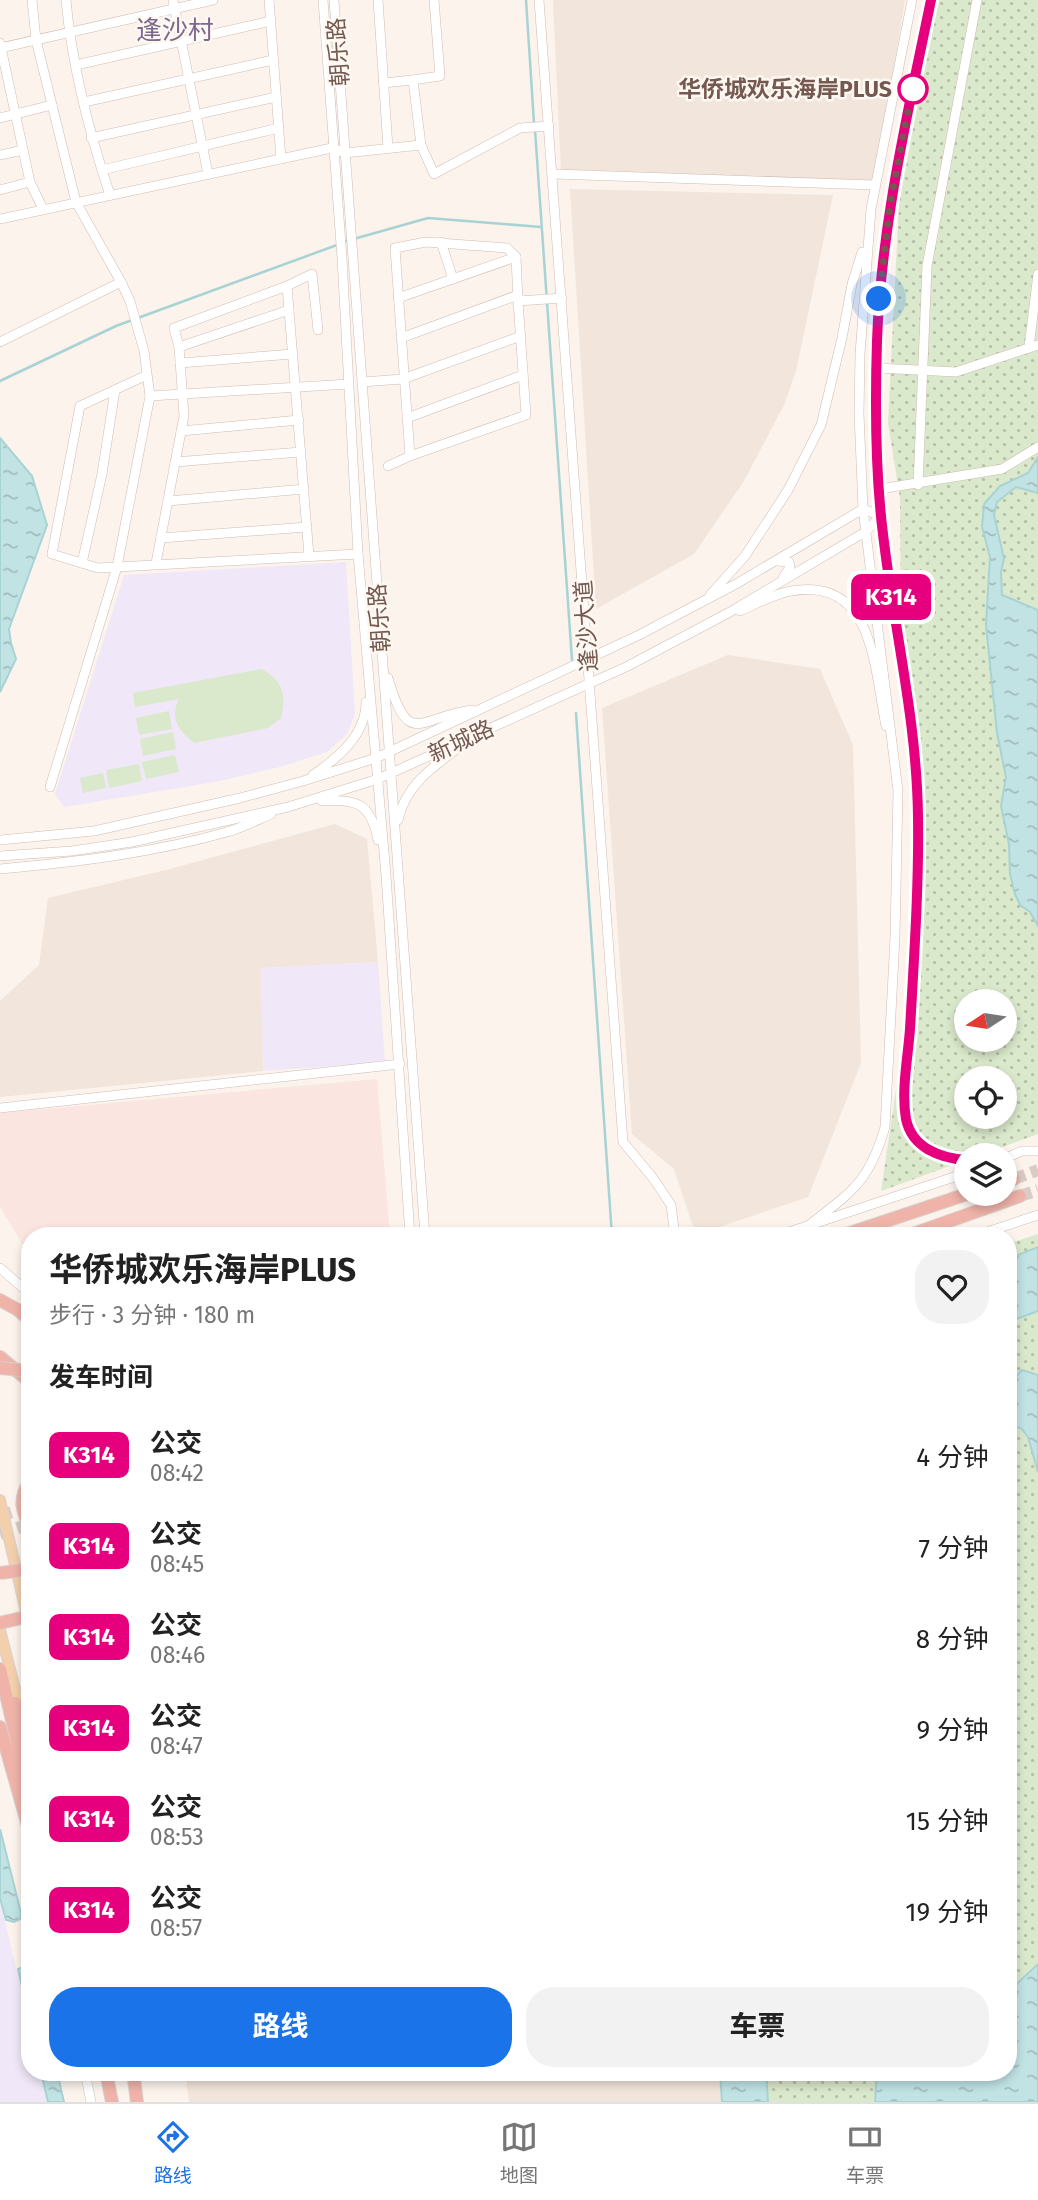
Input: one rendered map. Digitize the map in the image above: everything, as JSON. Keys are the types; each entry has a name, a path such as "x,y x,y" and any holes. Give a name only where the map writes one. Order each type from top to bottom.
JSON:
{"highway":[{"path":"932,1227 1020,1196"},
{"path":"868,1227 954,1198"},
{"path":"0,1300 21,1312"},
{"path":"0,1357 21,1374"},
{"path":"0,1368 21,1370"},
{"path":"0,1573 21,1570"},
{"path":"0,1623 21,1618"},
{"path":"0,1660 21,1720"},
{"path":"0,1669 21,1759"},
{"path":"0,1727 21,1799"},
{"path":"108,2081 111,2102"},
{"path":"134,2081 137,2102"}],"main road":[{"path":"0,1500 21,1590"},
{"path":"0,1535 11,1547"},
{"path":"0,1630 21,1710"}],"street":[{"path":"32,0 36,40 76,202 121,282 131,307 141,338 150,396 117,567 50,787"},
{"path":"66,0 69,32 91,138 110,195"},
{"path":"43,209 30,182 4,79 0,46 69,32 173,4 213,0"},
{"path":"269,0 281,159"},
{"name":"朝乐路","path":"323,0 342,258 366,668 386,875 409,1227"},
{"name":"朝乐路","path":"334,0 424,1227"},
{"path":"378,0 388,148"},
{"path":"383,83 440,76 434,0"},
{"name":"逢沙大道","path":"539,0 546,126 554,174 559,298 623,1142 671,1205 674,1227"},
{"path":"808,1226 851,1192 866,1174 877,1155 885,1127 899,841 897,775 865,532 860,441 860,354 867,237 912,0"},
{"path":"931,0 890,205 879,299 878,440 881,516 913,737 916,778 918,850 905,1089 906,1119 910,1132 920,1144 934,1153 954,1159"},
{"path":"918,485 927,266 976,0"},
{"path":"173,4 208,174"},
{"path":"76,65 271,21"},
{"path":"83,102 274,60"},
{"path":"413,80 421,145 434,174 526,127 546,126"},
{"path":"91,138 276,97"},
{"path":"0,118 52,105"},
{"path":"102,170 279,128"},
{"path":"0,219 332,148 345,153 421,145"},
{"path":"0,155 23,150"},
{"path":"554,174 876,186"},
{"path":"0,190 30,182"},
{"path":"705,600 745,556 788,490 821,425 852,284 867,237"},
{"path":"388,466 526,415 516,257 507,248 426,242 395,248 410,456"},
{"path":"440,242 453,279"},
{"path":"398,298 516,257"},
{"path":"156,563 184,416 179,347 174,328 312,274 318,330"},
{"path":"877,368 956,372 1033,346 1038,274"},
{"path":"0,342 121,282"},
{"path":"287,286 309,556"},
{"path":"401,338 518,298 559,298"},
{"path":"179,347 289,310"},
{"path":"362,382 404,379 521,336"},
{"path":"180,363 293,354"},
{"path":"147,374 80,406 52,554 98,568 358,554"},
{"path":"407,418 523,375"},
{"path":"150,396 349,384"},
{"path":"82,563 102,474 115,390"},
{"path":"181,431 299,420"},
{"path":"860,441 878,440"},
{"path":"880,489 1002,470 1038,447"},
{"path":"175,462 301,452"},
{"path":"168,501 304,489"},
{"path":"863,509 881,516"},
{"name":"新城路","path":"0,840 94,831 220,803 376,758 639,635 777,561 863,509"},
{"name":"新城路","path":"0,856 72,851 132,842 293,806 378,779 638,661 706,625 865,532 881,516"},
{"path":"161,537 307,527"},
{"path":"777,561 789,562 790,567 780,582"},
{"path":"706,625 790,591 816,590 841,597 856,611 871,646 897,775"},
{"path":"876,613 893,609"},
{"path":"382,662 395,703 408,720 425,724 450,713 481,709"},
{"path":"303,781 330,764 354,740 366,708 366,668"},
{"path":"396,832 400,807 425,772 481,732"},
{"path":"0,869 61,864 170,846 229,832 293,806 344,799 360,804 374,822 386,875"},
{"path":"893,982 912,983"},
{"path":"0,1108 400,1064"},
{"path":"1017,1153 1038,1144"},
{"path":"1022,1151 1038,1151"},
{"path":"805,1227 954,1177"},
{"path":"1002,1227 1038,1215"},
{"path":"0,1268 21,1286"},
{"path":"87,2081 91,2102"}],"shaded area":[{"path":"553,0 905,0 875,182 561,171"},
{"path":"570,189 833,195 796,371 784,405 744,481 694,554 596,609"},
{"path":"346,562 355,714 347,734 327,752 280,767 220,781 64,807 55,794 124,575"},
{"path":"728,655 820,669 853,745 861,1063 808,1197 720,1227 693,1227 674,1169 632,1134 602,708"},
{"path":"335,824 367,839 378,962 261,968 263,1071 0,1097 0,1001 39,965 48,898 170,869"},
{"path":"378,962 385,1062 263,1071 261,968"},
{"path":"377,1079 389,1227 21,1227 21,1242 0,1207 0,1113"},
{"path":"0,1901 21,1988 21,2081 43,2081 48,2102 0,2102"},
{"path":"186,2081 721,2081 722,2102 189,2102"}],"green space":[{"path":"937,0 1038,0 1038,1134 1013,1143 954,1143 954,1164 881,1191 918,942 920,774 901,629 900,498 888,423 899,204"},
{"path":"262,669 275,679 283,695 281,718 268,728 194,743 177,724 175,712 179,699 135,707 133,693"},
{"path":"169,711 172,729 139,735 136,718"},
{"path":"173,732 176,749 143,756 140,739"},
{"path":"175,755 179,772 146,779 142,762"},
{"path":"139,764 142,781 109,788 106,770"},
{"path":"103,773 106,788 83,793 80,778"},
{"path":"1038,1234 1038,2102 722,2102 721,2081 1017,2081 1017,1241"}],"water":[{"path":"0,438 32,476 47,525 9,629 16,659 0,692"},
{"path":"1038,457 1038,493 1016,487 997,502 994,515 1004,559 1001,572 1002,595 1038,610 1038,926 1030,912 1020,905 1010,874 1009,844 1001,806 1006,777 997,733 986,625 990,557 982,527 984,504 1000,486 1028,473"},
{"path":"1038,1247 1038,1311 1017,1319 1017,1255"},
{"path":"1022,1370 1038,1375 1038,1472 1028,1437 1021,1428 1017,1427 1017,1375"},
{"path":"0,1829 21,1913 20,1919 14,1922 6,1920 0,1898"},
{"path":"1038,1964 1038,2102 875,2102 876,2081 1017,2081 1017,1984"},
{"path":"43,2081 59,2081 64,2102 48,2102"},
{"path":"721,2081 767,2081 768,2102 722,2102"}],"waterway":[{"path":"526,0 534,123"},
{"path":"535,130 572,660"},
{"path":"343,242 428,218 541,227"},
{"path":"0,381 116,326 337,245"},
{"path":"576,713 611,1227"}],"tunnel":[{"path":"1017,1178 1038,1170"},
{"path":"1020,1196 1038,1190"},
{"path":"0,1516 21,1509"},
{"path":"0,1534 21,1527"}],"bus line":[{"name":"K314","path":"931,0 890,205 879,299 877,433 883,533 914,748 918,815 909,1051 905,1089 906,1119 910,1132 920,1144 934,1153 954,1159"}],"place":[{"name":"华侨城欢乐海岸PLUS","path":"913,89"}],"district":[{"name":"逢沙村","path":"175,30"}],"route":[{"path":"879,299 890,205 913,85 913,89"}]}
